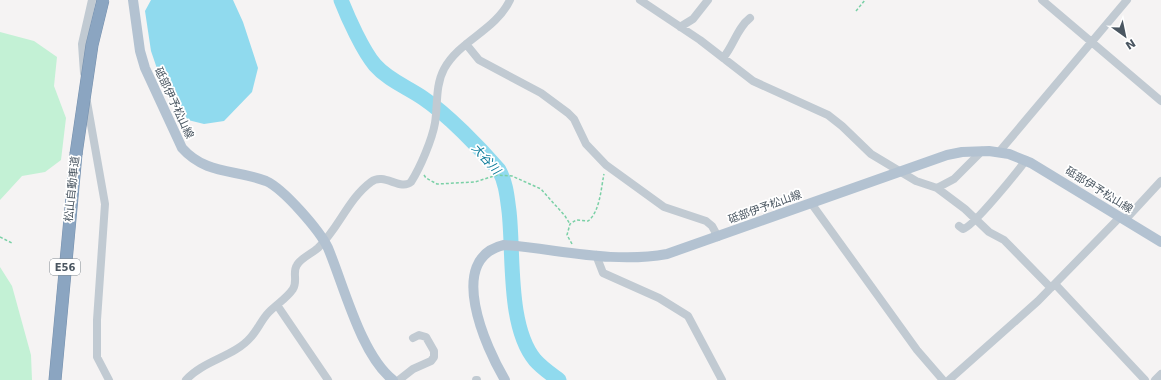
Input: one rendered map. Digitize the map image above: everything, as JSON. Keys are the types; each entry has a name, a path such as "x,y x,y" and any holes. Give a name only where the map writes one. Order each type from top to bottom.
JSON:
{"highway":[{"name":"松山自動車道","path":"55,380 76,154 92,45 103,0"}],"main road":[{"name":"砥部伊予松山線","path":"133,0 140,51 145,68 154,91 182,148 189,157 199,164 265,181 274,186 310,222 325,241 361,333 380,367 393,380"},
{"name":"砥部伊予松山線","path":"505,380 489,351 482,332 473,284 479,262 489,251 504,245 631,258 655,256 680,250 718,237 899,170 947,155 982,151 999,152 1026,160 1161,242"}],"street":[{"path":"92,0 82,44 91,134 105,204 97,320 97,357 109,380"},
{"path":"186,380 197,370 242,346 252,336 268,312 277,305 295,286 295,269 297,264 325,241 358,193 372,181 380,178 409,184 413,179 433,132 440,79 444,69 452,57 466,44 496,22 510,0"},
{"path":"640,0 753,80 828,115 842,126 871,154 916,181 937,188 965,209 989,232 1004,240 1053,286 1145,380"},
{"path":"680,27 693,19 708,0"},
{"path":"1042,0 1161,101"},
{"path":"999,152 1127,0"},
{"path":"723,58 731,49 743,23 750,18"},
{"path":"466,44 479,60 541,93 568,113 574,119 586,144 606,165 664,207 706,221 712,226 718,237"},
{"path":"937,188 954,179 982,151"},
{"path":"959,226 962,229 966,228 976,219 1007,185 1026,160"},
{"path":"949,380 1053,286 1161,182"},
{"path":"810,203 917,350 943,380"},
{"path":"596,255 603,272 659,298 688,316 722,380"},
{"path":"277,305 328,380"},
{"path":"399,380 413,369 431,361 434,357 434,351 426,337 420,335 413,338"},
{"path":"1155,380 1161,374"}],"path":[{"path":"856,11 865,0"},
{"path":"575,253 567,235 570,224 576,220 588,221 591,219 596,208 606,165"},
{"path":"418,167 426,178 437,184 475,182 497,175 512,176 541,189 566,216 570,224"},
{"path":"0,237 12,243"}],"green space":[{"path":"0,32 34,41 57,57 54,86 66,118 61,160 45,172 22,176 0,200"},
{"path":"0,267 12,286 31,355 32,380 0,380"}],"water":[{"path":"151,0 233,0 243,22 258,68 252,92 224,121 204,124 188,120 168,91 164,89 151,51 145,11"}],"waterway":[{"name":"大谷川","path":"341,0 361,43 375,65 386,75 423,98 453,122 499,170 505,185 508,200 513,289 520,328 526,346 535,360 559,380"}]}
